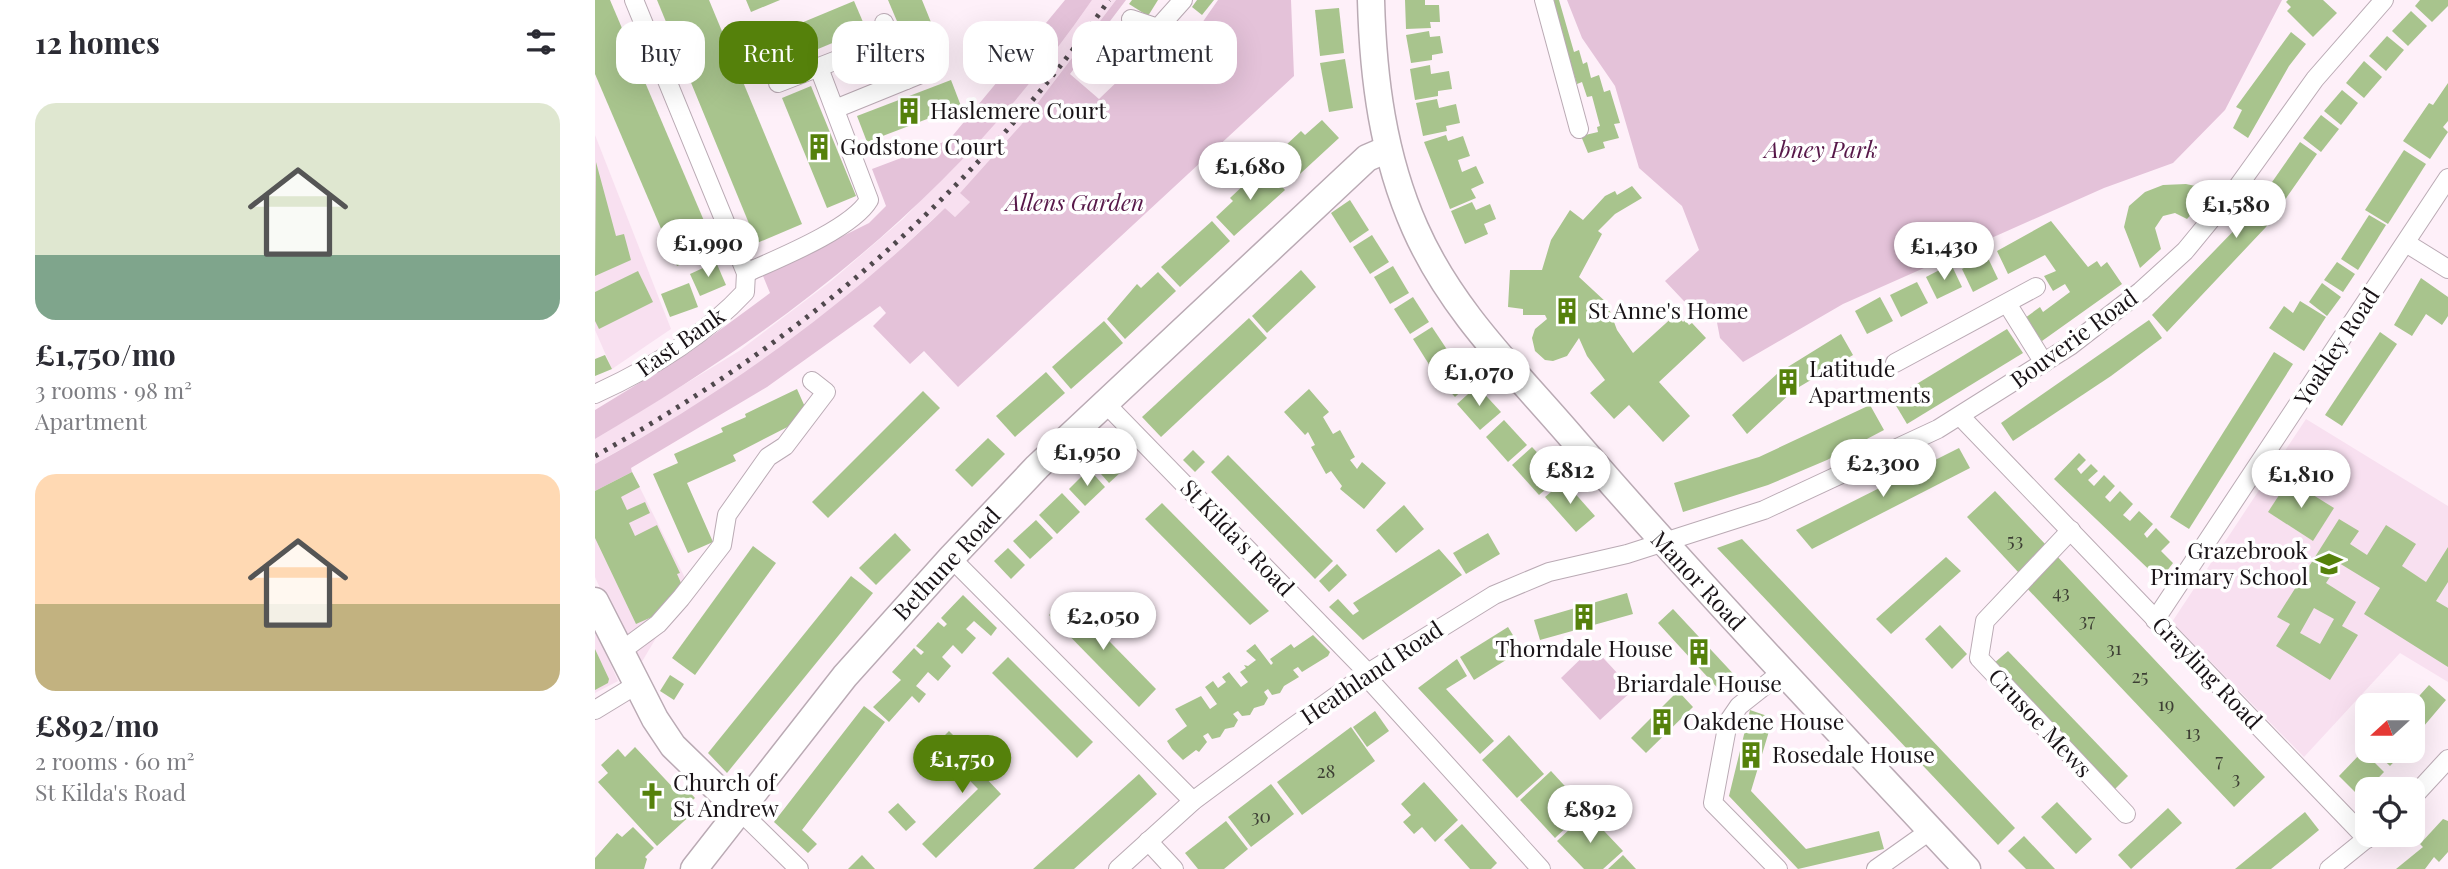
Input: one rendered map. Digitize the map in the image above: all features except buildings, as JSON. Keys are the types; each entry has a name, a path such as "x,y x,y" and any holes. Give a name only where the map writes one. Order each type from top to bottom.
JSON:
{"street":[{"path":"633,0 746,273 803,247 867,205 869,196 819,68 832,61"},
{"path":"1131,19 1158,28 1183,0"},
{"name":"Manor Road","path":"1371,0 1378,98 1388,149 1415,227 1458,304 1522,384 1573,438 1661,542 1967,869"},
{"path":"1543,0 1579,129"},
{"name":"Bouverie Road","path":"1661,542 1764,510 1960,416 2045,363 2141,291 2185,251 2236,189 2315,79 2384,0"},
{"path":"835,109 896,84"},
{"name":"Bethune Road","path":"694,869 845,676 950,558 1037,467 1367,158 1388,149"},
{"name":"Yoakley Road","path":"2155,620 2448,178"},
{"path":"2406,243 2448,269"},
{"name":"East Bank","path":"595,394 661,358 722,317 745,292 746,273"},
{"path":"1895,363 2036,288"},
{"path":"2008,305 2045,363"},
{"path":"620,652 657,624 722,545 727,515 768,457 785,446 826,392 812,381"},
{"name":"St Kilda's Road","path":"1106,404 1367,674 1541,869"},
{"name":"Grayling Road","path":"1960,416 2155,620 2355,823"},
{"name":"Crusoe Mews","path":"2071,530 1985,621 1979,658 2126,814"},
{"name":"Heathland Road","path":"1118,869 1192,802 1367,674 1450,620 1512,586 1549,572 1661,542"},
{"path":"950,558 1192,802"},
{"path":"595,601 636,685 673,746 799,869"},
{"path":"1778,869 1713,803 1728,722 1739,706 1783,671"},
{"path":"595,710 636,685"},
{"path":"2425,784 2448,759"},
{"path":"1877,869 1931,830"},
{"path":"1149,841 1174,869"},
{"path":"2329,869 2356,847"}],"shaded area":[{"path":"1092,0 1116,0 1100,21 1076,21"},
{"path":"1072,26 1072,58 1058,76 1058,44"},
{"path":"1027,84 1052,84 1021,125 961,192 970,202 955,217 945,208 861,286 777,352 686,412 595,464 595,439 739,351 830,282 903,219 1004,114"},
{"path":"595,135 671,329 612,369 595,330"},
{"name":"Grazebrook Primary School","path":"2306,419 2448,506 2448,682 2400,653 2363,693 2355,693 2355,702 2304,757 2172,622"},
{"path":"632,472 688,584 637,670 595,577 595,491"},
{"path":"595,629 618,681 595,693"}],"green space":[{"path":"1065,0 1092,0 1076,21 1072,21 1072,27 1058,46 1058,21 1048,21"},
{"name":"Allens Garden","path":"1116,0 1126,0 1110,21 1100,21"},
{"name":"Allens Garden","path":"1218,0 1291,0 1294,76 958,387 924,351 910,364 873,326 886,313 880,306 767,387 631,468 632,472 595,491 595,464 735,379 779,348 864,281 945,208 955,217 970,202 960,193 1021,125 1052,84 1058,84 1058,76 1072,58 1072,84 1082,84 1099,99 1115,84 1237,84 1237,21 1203,21"},
{"name":"Abney Park","path":"1567,0 2282,0 2225,110 2173,163 2104,188 1843,304 1743,362 1720,338 1714,307 1699,317 1665,281 1699,250 1682,206 1639,168 1615,86 1582,38"},
{"path":"995,84 1028,84 986,134 929,193 869,248 739,348 595,439 595,410 690,352 770,293 763,276 869,223 886,206 872,169 949,140"},
{"path":"1593,647 1633,690 1600,720 1561,678"}],"railway":[{"path":"595,456 744,364 813,313 879,258 941,200 1000,137 1056,71 1109,0"}],"place":[{"name":"Haslemere Court","path":"909,111"},
{"name":"Godstone Court","path":"819,147"},
{"name":"St Anne's Home","path":"1567,311"},
{"name":"Latitude Apartments","path":"1788,382"},
{"name":"Grazebrook Primary School","path":"2329,564"},
{"name":"Thorndale House","path":"1584,617"},
{"name":"Briardale House","path":"1699,652"},
{"name":"Oakdene House","path":"1662,722"},
{"name":"Rosedale House","path":"1751,755"},
{"name":"Church of St Andrew","path":"652,796"}]}
